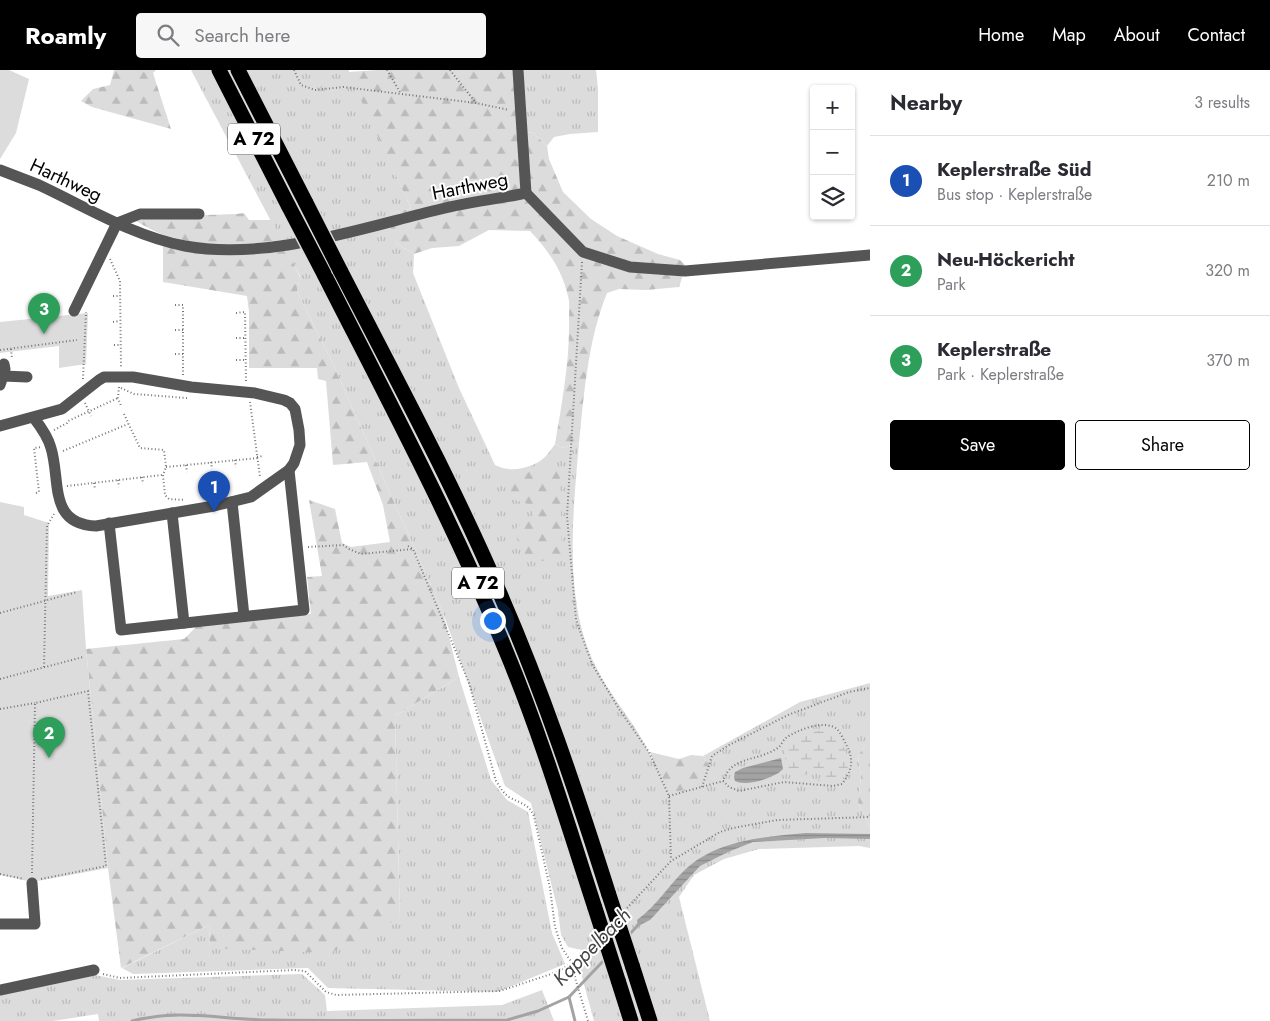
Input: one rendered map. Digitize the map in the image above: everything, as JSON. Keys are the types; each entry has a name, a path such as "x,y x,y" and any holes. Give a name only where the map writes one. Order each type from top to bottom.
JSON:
{"highway":[{"name":"A 72","path":"219,70 427,478 478,584 507,653 540,741 631,1021"},
{"name":"A 72","path":"238,70 466,516 498,588 526,654 559,743 650,1021"}],"street":[{"path":"518,70 526,193"},
{"name":"Harthweg","path":"0,170 38,185 116,223 185,246 251,250 298,243 443,208 526,193 583,252 630,267 685,271 870,255"},
{"name":"Harthweg","path":"116,223 140,214 199,214"},
{"path":"74,311 116,223"},
{"path":"4,364 5,369 1,381 27,377"},
{"path":"0,425 34,418 62,409 99,380 118,380 248,392 284,400 295,409 300,445 294,464 289,470 262,491 250,497 232,502 96,526 78,524 68,516 61,506 52,450 46,434 34,418"},
{"path":"109,523 121,630 304,610 289,470"},
{"path":"232,502 244,616"},
{"path":"172,513 184,623"},
{"path":"0,924 35,924 32,882"},
{"path":"0,990 94,970"}],"path":[{"path":"294,70 301,85 315,90 343,87 476,103 521,112"},
{"path":"387,70 401,94"},
{"path":"450,70 476,103"},
{"path":"105,248 120,281 121,345 118,398 121,406"},
{"path":"583,252 567,516 576,620 592,664 619,709 649,752 669,796 671,861"},
{"path":"113,296 120,296"},
{"path":"83,392 87,303"},
{"path":"175,305 183,305 183,386"},
{"path":"236,312 245,312 248,392 262,491"},
{"path":"113,322 120,321"},
{"path":"175,330 183,330"},
{"path":"236,338 246,338"},
{"path":"0,350 77,340"},
{"path":"114,345 121,345"},
{"path":"175,354 183,354"},
{"path":"236,360 246,360"},
{"path":"118,380 134,394 191,398 190,402"},
{"path":"134,394 134,400"},
{"path":"46,434 68,424 68,420 118,398"},
{"path":"108,402 111,408"},
{"path":"88,411 90,416"},
{"path":"124,414 140,448 164,450 166,466 163,475 165,496 169,499 197,500 198,508"},
{"path":"252,419 258,418"},
{"path":"36,493 39,492 32,448 52,450 128,424"},
{"path":"255,438 261,437"},
{"path":"166,466 264,456"},
{"path":"235,460 236,466"},
{"path":"211,462 212,469"},
{"path":"186,465 187,472"},
{"path":"58,487 163,475"},
{"path":"142,477 143,484"},
{"path":"118,480 119,487"},
{"path":"94,483 95,489"},
{"path":"44,667 46,526 61,506"},
{"path":"298,547 343,545 349,550 361,554 413,549"},
{"path":"408,546 413,549 469,683 496,781 501,790 531,809 534,816 550,888 554,927 562,948 572,963 588,1021"},
{"path":"0,614 77,592"},
{"path":"0,679 83,657"},
{"path":"702,787 712,756 729,745 788,715 849,692 870,688"},
{"path":"0,709 88,691 106,866 32,882 0,874"},
{"path":"32,882 35,703"},
{"path":"820,726 829,726 837,730 850,752 852,764 849,775 842,784 825,786 784,782 739,791 729,787 723,781 728,769 734,764 776,750 784,740 794,733 820,726"},
{"path":"669,796 723,781"},
{"path":"625,910 671,861 720,832 749,824 777,820 870,817"},
{"path":"94,970 120,978 305,971 326,992 336,995 418,995 500,991 557,972 572,963 598,938"}],"green space":[{"path":"0,70 9,70 29,79 16,133 0,159"},
{"path":"114,70 156,70 153,73 171,129 92,107 81,101 93,89 110,85"},
{"path":"191,70 349,70 411,208 387,215 397,244 414,254 413,273 459,388 495,465 507,469 527,467 545,457 555,444 562,448 579,443 573,527 574,585 578,613 585,640 595,665 642,739 654,764 708,764 703,756 800,702 870,683 870,745 865,745 858,756 861,777 858,803 870,827 870,848 859,846 759,849 724,859 694,875 679,897 710,1021 594,1021 580,970 586,956 582,950 568,947 561,935 558,911 531,803 505,786 443,613 333,364 297,291 300,276"},
{"path":"378,70 516,70 521,134 532,132 547,146 549,159 563,192 591,219 617,236 658,254 680,260 686,266 679,287 646,290 619,289 607,293 591,348 579,443 562,448 555,444 567,366 569,301 558,269 543,246 530,231 489,230 459,246 432,248 414,254 397,244 386,215 411,208 348,72"},
{"path":"516,70 596,70 598,132 554,137 547,146 532,132 520,134"},
{"path":"244,213 249,220 271,220 282,240 238,244 193,242 164,235 136,221 151,217"},
{"path":"163,246 241,254 272,253 287,250 300,277 297,291 333,364 443,613 459,677 395,716 400,918 330,953 210,948 209,925 121,968 108,868 86,649 184,639 197,626 311,614 307,577 322,576 309,500 335,509 342,543 351,547 390,542 383,505 367,462 333,465 326,381 318,379 317,368 249,368 249,312 247,296 163,282"},
{"path":"88,313 86,364 59,368 59,346 0,353 0,322"},
{"path":"560,468 562,560 533,559 524,553 519,546 516,528 533,516 531,505 512,499 508,487 508,475"},
{"path":"0,502 24,507 24,515 49,523 48,596 82,590 86,649 108,868 32,882 0,875"},
{"path":"459,677 491,780 507,800 528,812 552,933 565,964 497,992 328,988 308,968 133,974 122,968 209,925 210,948 400,918 395,716"},
{"path":"816,731 830,732 841,743 846,752 848,762 844,777 834,781 814,781 826,775 822,770 807,775 792,776 789,772 785,760 786,742"},
{"path":"865,745 870,745 870,827 858,803 861,777 858,756"},
{"path":"650,752 679,759 691,755 703,756 708,764 706,776 692,788 672,792 654,764"},
{"path":"90,974 120,980 302,974 325,995 327,1011 502,1005 542,990 554,1021 99,1021 98,1014 53,1021 0,1021 0,995"}],"shaded area":[{"path":"781,758 783,769 774,776 746,783 735,781 735,772 743,768"},
{"path":"806,833 870,834 870,839 825,838 753,842 700,866 650,920 638,926 637,920 651,908 681,873 715,850 759,838"}],"waterway":[{"name":"Kappelbach","path":"627,937 640,923"},
{"name":"Kappelbach","path":"132,1021 168,1015 254,1020 507,1020 538,1011 569,997 607,957"},
{"path":"569,997 575,1021"}],"place":[{"name":"Keplerstraße","path":"44,334"},
{"name":"Keplerstraße Süd","path":"214,512"},
{"name":"Neu-Höckericht","path":"49,758"}]}
